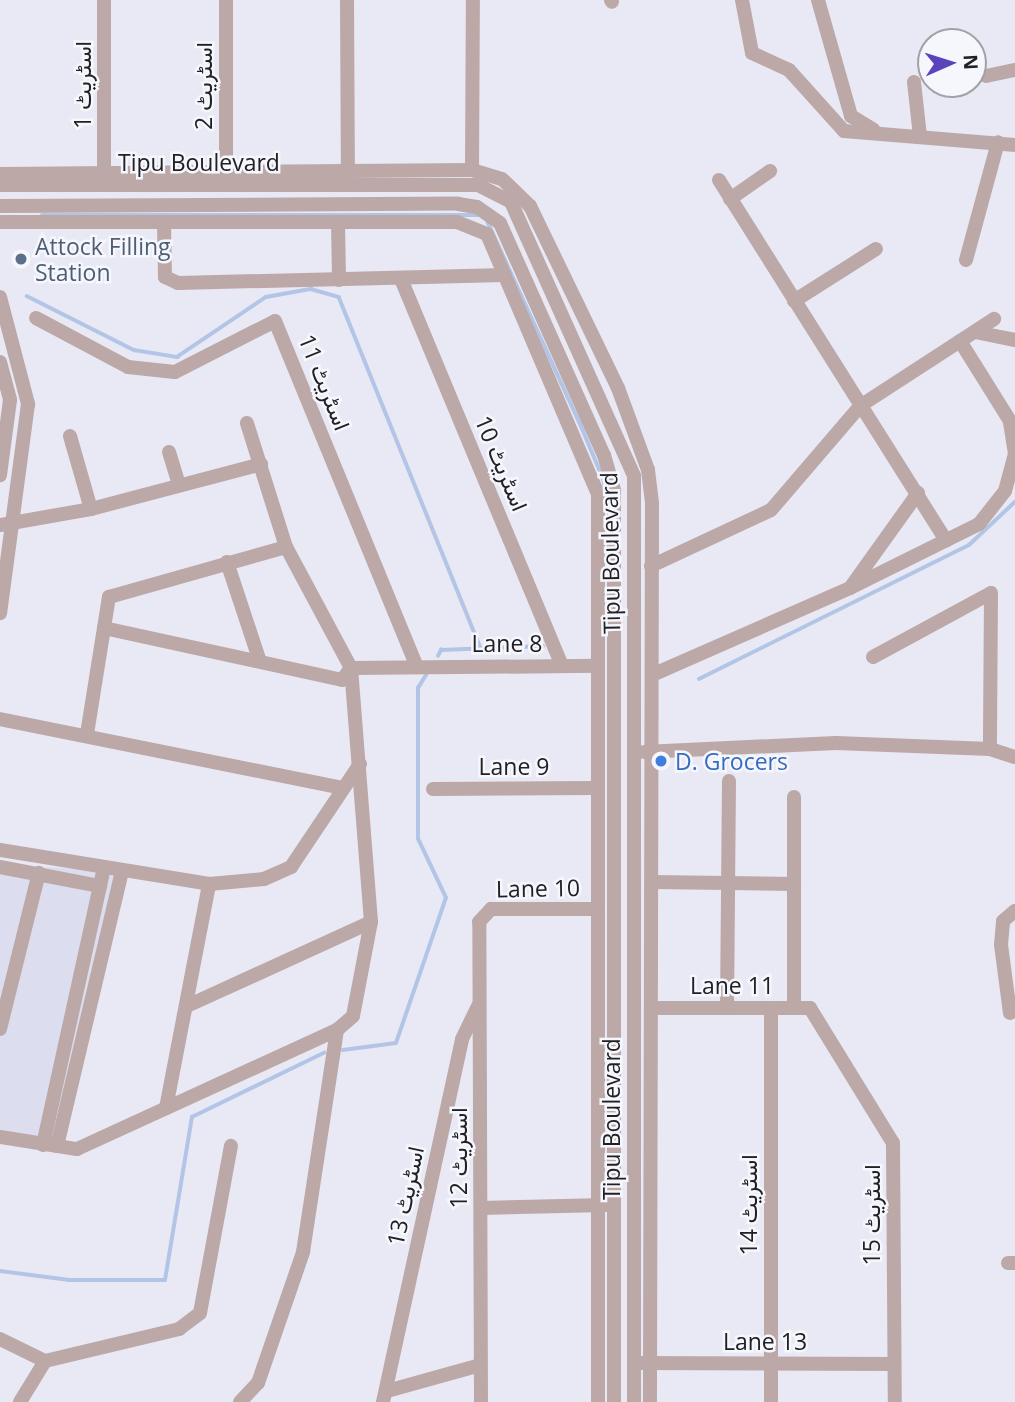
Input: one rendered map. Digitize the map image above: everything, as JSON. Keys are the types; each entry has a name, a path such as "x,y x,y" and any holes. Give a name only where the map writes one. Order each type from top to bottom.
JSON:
{"street":[{"name":"اسٹریٹ 1","path":"104,0 104,170"},
{"name":"اسٹریٹ 2","path":"226,0 226,172"},
{"path":"347,0 348,170"},
{"path":"472,170 473,0"},
{"path":"742,0 752,53 789,70 844,131 1015,145"},
{"path":"818,0 851,116 884,133"},
{"path":"987,76 1015,70"},
{"path":"914,82 920,136"},
{"path":"966,261 998,142"},
{"path":"0,174 54,178 104,170 226,172 293,178 348,170 472,170 502,179 530,206 618,388 648,470 653,882 650,1402"},
{"path":"730,199 770,171"},
{"name":"Tipu Boulevard","path":"0,185 54,178 293,178 478,185 511,202 631,460 636,752 634,1402"},
{"path":"719,180 946,540"},
{"name":"Tipu Boulevard","path":"0,206 477,207 500,223 604,455 614,491 614,1402"},
{"path":"0,222 338,222 474,226 487,234 595,478 598,544 594,788 598,1402"},
{"path":"164,222 165,277 178,283 505,275"},
{"path":"338,222 339,280"},
{"path":"794,301 876,249"},
{"name":"اسٹریٹ 10","path":"401,279 562,665"},
{"path":"0,297 28,404 6,526 0,613"},
{"name":"اسٹریٹ 11","path":"36,318 128,366 176,372 275,321 415,666"},
{"path":"651,566 771,510 860,406 994,319"},
{"path":"975,332 1015,340"},
{"path":"652,676 850,588 979,524 1005,492 1014,454 1010,421 960,341"},
{"path":"0,362 2,380 10,400 0,475"},
{"path":"0,1138 77,1149 337,1030 353,1016 371,922 351,668 286,547 247,423"},
{"path":"70,436 91,509"},
{"path":"169,452 179,485"},
{"path":"6,526 91,509 261,464"},
{"path":"850,588 918,493"},
{"path":"598,544 634,546"},
{"path":"86,733 109,597 286,547"},
{"path":"104,628 259,659 227,562"},
{"path":"873,657 991,593 990,749"},
{"name":"Lane 8","path":"259,659 342,680 351,668 598,666"},
{"path":"0,719 86,733 342,788"},
{"path":"636,752 836,743 990,749 1015,757"},
{"path":"0,850 209,884 264,879 291,867 360,764"},
{"path":"727,1008 725,883 729,781"},
{"name":"Lane 9","path":"433,789 594,788"},
{"path":"794,797 794,1008"},
{"path":"0,867 100,886"},
{"path":"50,1145 104,868"},
{"path":"50,1145 122,871"},
{"path":"0,1029 39,873"},
{"path":"653,882 794,884"},
{"path":"166,1108 209,884"},
{"name":"Lane 10","path":"481,914 596,909"},
{"path":"1010,1013 1001,945 1003,921 1015,911"},
{"name":"اسٹریٹ 12","path":"481,914 481,1402"},
{"path":"187,1006 371,922"},
{"name":"اسٹریٹ 13","path":"385,1397 462,1040 480,1002"},
{"name":"Lane 11","path":"653,1008 810,1008"},
{"name":"اسٹریٹ 15","path":"810,1008 893,1143 895,1402"},
{"name":"اسٹریٹ 14","path":"771,1009 771,1402"},
{"path":"240,1402 258,1383 300,1264 337,1030"},
{"path":"615,1040 634,1041"},
{"path":"0,1339 45,1360 179,1329 200,1313 231,1146"},
{"path":"481,1208 615,1205"},
{"path":"20,1402 45,1360"},
{"name":"Lane 13","path":"634,1364 894,1364"},
{"path":"385,1397 480,1365"}],"shaded area":[{"path":"0,865 122,871 57,1146 0,1135"}],"waterway":[{"path":"42,215 478,215"},
{"path":"487,220 604,480 607,506"},
{"path":"27,296 134,350 177,357 266,297 311,289 339,297 482,651"},
{"path":"699,679 969,545 1015,502"},
{"path":"438,656 441,650 543,646"},
{"path":"343,1050 396,1043 446,898 418,839 418,688 426,675"},
{"path":"0,1271 69,1280 165,1280 192,1117 324,1053"}],"place":[{"name":"Attock Filling Station","path":"21,259"},
{"name":"D. Grocers","path":"661,761"}]}
